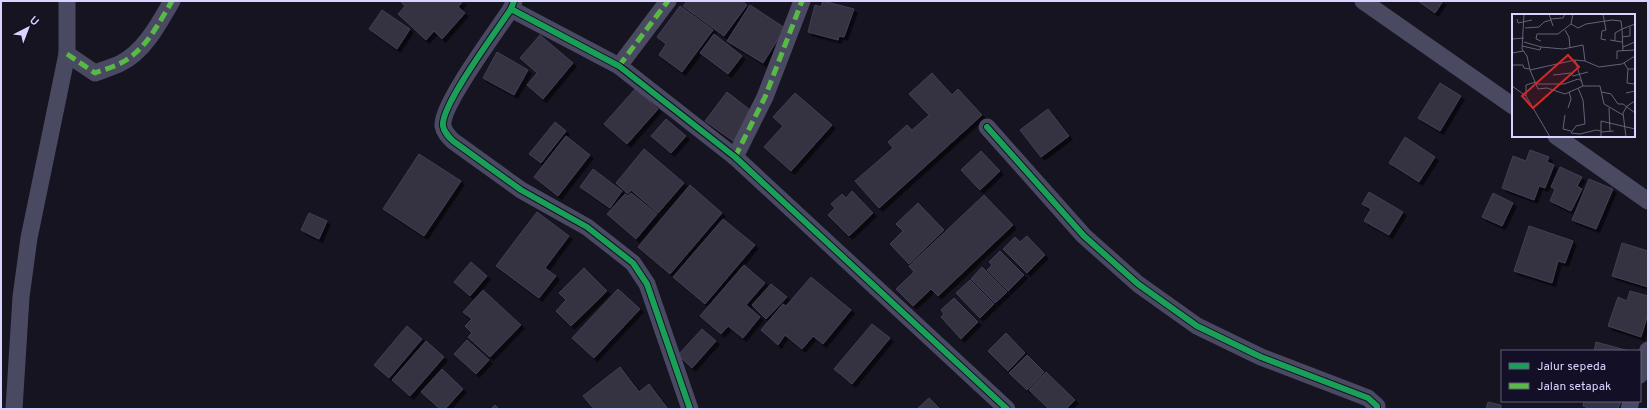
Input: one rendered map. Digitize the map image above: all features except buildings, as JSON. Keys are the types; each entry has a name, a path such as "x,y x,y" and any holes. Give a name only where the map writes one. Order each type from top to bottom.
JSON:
{"street":[{"path":"14,409 21,297 29,238 67,54 67,1"},
{"path":"67,54 95,73 122,63 138,50 152,35 172,1"},
{"path":"619,66 668,1"},
{"path":"735,157 765,97 802,1"},
{"path":"1363,1 1512,105"},
{"path":"690,409 647,284 633,264 587,227 521,190 452,141 446,134 443,124 449,105 459,86 513,5 619,66 735,157 1007,409"},
{"path":"987,127 1084,236 1149,292 1197,326 1261,357 1368,398 1377,406 1377,409"},
{"path":"1557,137 1648,201"},
{"path":"1641,372 1648,350"}],"marked path":[{"path":"67,54 95,73 121,63 130,58 151,36 172,1"},
{"path":"619,66 668,1"},
{"path":"735,157 765,97 802,1"}],"cycle path":[{"path":"514,1 511,9 460,85 445,116 443,126 444,130 453,141 521,190 587,227 633,263 647,284 690,409"},
{"path":"511,9 619,66 735,157 1007,409"},
{"path":"987,127 1084,236 1138,284 1197,326 1261,357 1368,398 1377,406 1377,409"}]}
